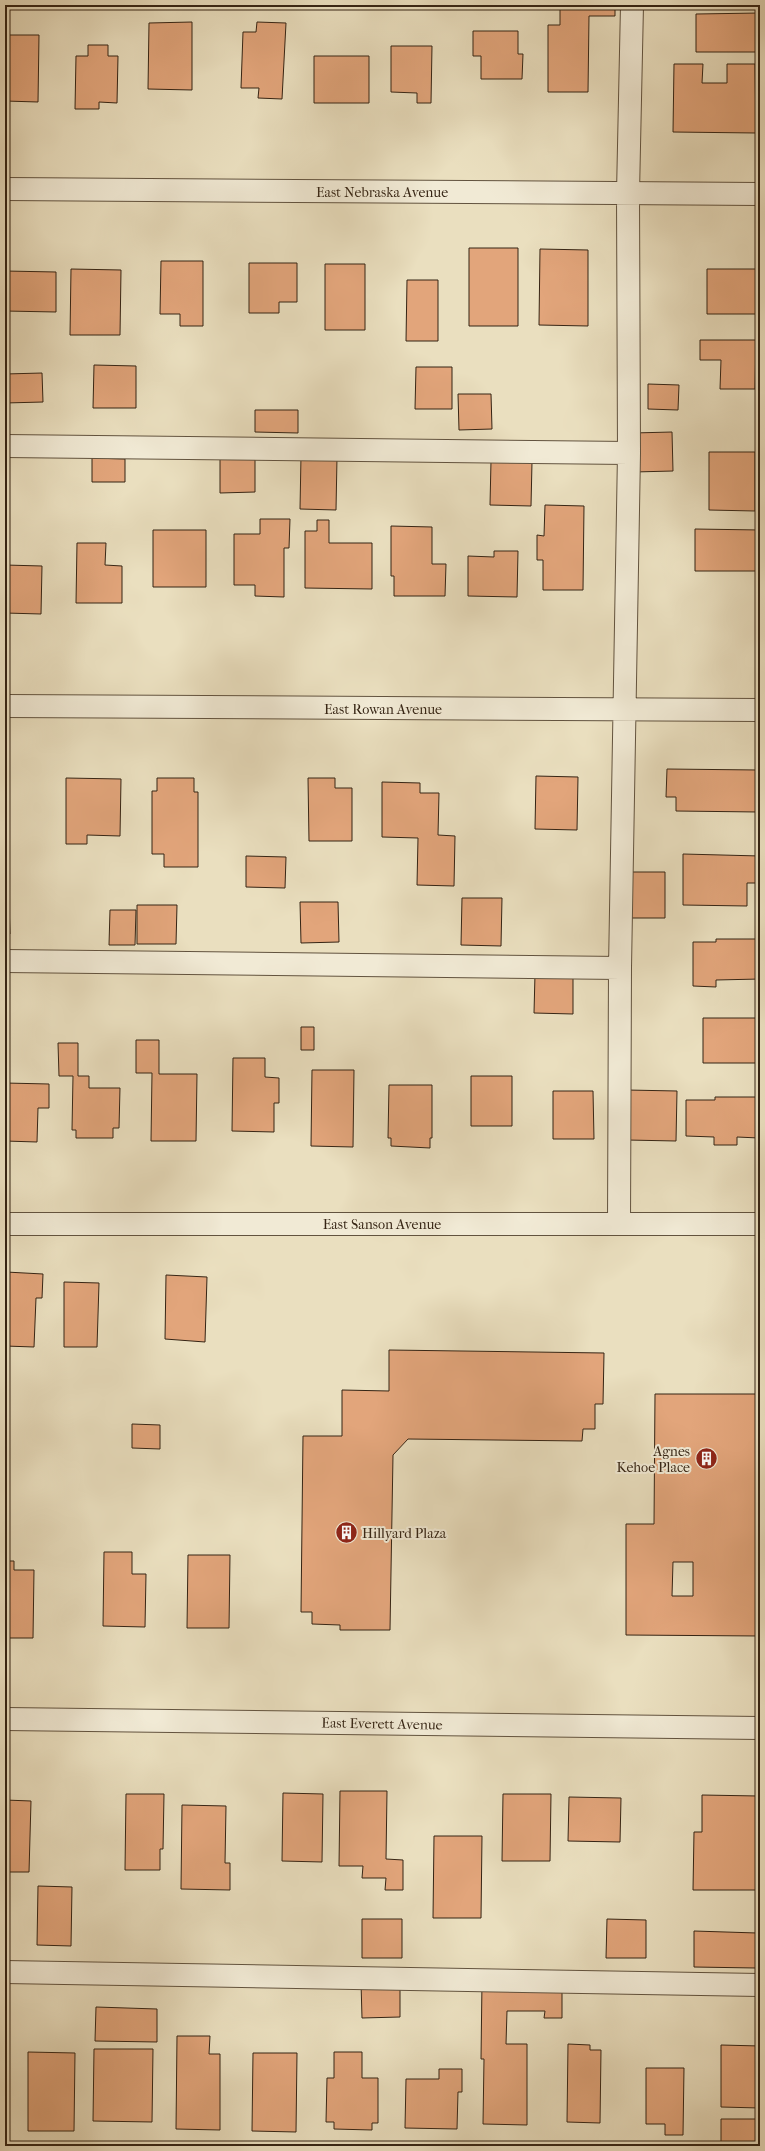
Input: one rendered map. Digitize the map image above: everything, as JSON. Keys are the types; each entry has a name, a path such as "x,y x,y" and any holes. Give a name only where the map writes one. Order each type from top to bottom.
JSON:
{"street":[{"path":"619,1224 620,968 629,453 628,193 632,5"},
{"name":"East Nebraska Avenue","path":"5,189 760,194"},
{"path":"5,446 629,453"},
{"name":"East Rowan Avenue","path":"5,706 760,710"},
{"path":"5,961 620,968"},
{"name":"East Sanson Avenue","path":"5,1224 760,1224"},
{"name":"East Everett Avenue","path":"5,1719 760,1728"},
{"path":"5,1972 760,1985"}],"building":[{"path":"588,5 615,5 615,16 589,16 588,92 548,92 548,25 560,25 560,8 588,8"},
{"path":"760,13 760,52 696,52 696,14"},
{"path":"192,22 192,90 148,89 149,23"},
{"path":"257,22 286,23 282,99 258,98 259,88 241,88 243,32 256,32"},
{"path":"473,31 518,31 518,54 523,54 522,79 481,79 481,56 473,56"},
{"path":"5,35 39,35 38,102 5,101"},
{"path":"88,45 108,45 108,56 118,56 117,103 99,102 99,109 75,109 76,56 88,56"},
{"path":"391,46 432,46 431,103 417,103 417,93 391,92"},
{"path":"314,56 369,56 369,103 314,103"},
{"path":"674,64 703,64 702,83 727,83 727,64 755,64 756,133 673,132"},
{"path":"469,248 518,248 518,326 469,326"},
{"path":"540,249 588,250 588,326 539,325"},
{"path":"161,261 203,261 203,326 180,326 180,314 160,314"},
{"path":"249,263 297,263 297,302 279,302 279,313 249,313"},
{"path":"325,264 365,264 365,330 325,330"},
{"path":"71,269 121,270 120,335 70,335"},
{"path":"707,269 760,269 760,314 707,314"},
{"path":"5,271 56,272 56,312 5,311"},
{"path":"407,280 438,280 438,341 406,341"},
{"path":"700,340 756,340 755,389 720,389 721,360 700,360"},
{"path":"94,365 136,366 136,408 93,408"},
{"path":"416,367 452,367 452,409 415,409"},
{"path":"42,373 43,402 5,403 5,374"},
{"path":"648,384 679,385 678,410 648,409"},
{"path":"458,394 491,394 492,429 459,430"},
{"path":"255,410 298,410 298,433 255,432"},
{"path":"672,432 673,471 634,472 633,433"},
{"path":"709,452 755,452 755,511 709,510"},
{"path":"220,455 255,455 255,492 220,493"},
{"path":"301,456 337,457 336,510 300,509"},
{"path":"92,458 125,459 125,482 92,482"},
{"path":"491,461 532,462 531,506 490,505"},
{"path":"545,505 584,506 583,590 543,590 543,560 537,560 537,535 544,536"},
{"path":"260,519 290,519 289,548 284,548 284,597 255,596 255,585 234,585 234,534 260,534"},
{"path":"317,520 329,520 329,543 372,543 372,589 305,588 305,531 317,531"},
{"path":"391,526 432,527 432,564 446,564 445,596 394,596 394,576 391,576"},
{"path":"695,529 760,530 760,571 695,571"},
{"path":"153,530 206,530 206,587 153,587"},
{"path":"77,543 106,543 105,565 122,566 122,603 76,603"},
{"path":"494,551 518,551 517,597 468,596 468,556 494,557"},
{"path":"5,565 42,566 41,614 5,613"},
{"path":"667,769 758,770 758,812 676,811 676,797 666,797"},
{"path":"536,776 578,777 577,830 535,829"},
{"path":"66,778 121,779 120,836 87,835 87,844 66,844"},
{"path":"157,778 194,778 194,792 198,792 198,867 164,867 164,854 152,854 152,791 157,791"},
{"path":"308,778 335,778 335,788 352,788 352,841 309,841"},
{"path":"382,782 420,783 420,793 439,793 438,835 455,836 454,886 417,885 418,838 382,837"},
{"path":"683,854 760,856 760,883 747,883 747,906 683,905"},
{"path":"246,856 286,857 285,888 246,887"},
{"path":"630,872 665,872 665,918 629,918"},
{"path":"462,898 502,898 501,946 461,945"},
{"path":"5,902 9,902 10,934 5,934"},
{"path":"300,902 338,902 339,942 301,943"},
{"path":"137,905 177,905 176,944 137,944"},
{"path":"110,910 136,910 135,945 109,945"},
{"path":"716,939 760,939 760,979 716,980 716,987 693,986 693,942 716,942"},
{"path":"535,974 573,974 573,1014 534,1013"},
{"path":"703,1018 760,1018 760,1063 703,1063"},
{"path":"301,1027 314,1027 314,1050 301,1050"},
{"path":"136,1040 159,1040 159,1074 197,1074 196,1141 151,1141 152,1073 136,1073"},
{"path":"58,1043 78,1043 78,1076 89,1076 89,1088 120,1088 119,1128 113,1128 113,1138 76,1138 76,1130 72,1130 73,1076 59,1076"},
{"path":"233,1058 265,1058 265,1077 279,1078 279,1103 274,1103 274,1132 232,1131"},
{"path":"312,1070 354,1070 353,1147 311,1146"},
{"path":"471,1076 512,1076 512,1126 471,1126"},
{"path":"5,1083 49,1084 49,1108 38,1108 37,1142 5,1141"},
{"path":"389,1085 432,1085 432,1138 430,1138 430,1148 391,1146 391,1138 388,1138"},
{"path":"627,1090 677,1091 676,1141 627,1140"},
{"path":"553,1091 593,1091 594,1139 553,1139"},
{"path":"715,1097 759,1097 759,1138 737,1137 737,1145 714,1145 714,1137 686,1136 686,1100 715,1100"},
{"path":"6,1272 43,1274 42,1298 36,1298 34,1347 5,1346"},
{"path":"166,1275 207,1277 205,1342 165,1339"},
{"path":"64,1282 99,1283 97,1347 64,1347"},
{"name":"Hillyard Plaza","path":"389,1350 604,1353 603,1404 595,1404 595,1429 583,1429 582,1441 408,1439 393,1455 390,1630 340,1630 340,1625 312,1624 312,1612 301,1612 303,1436 342,1436 342,1390 389,1391"},
{"name":"Agnes Kehoe Place","path":"655,1394 757,1394 757,1525 760,1525 760,1636 626,1635 626,1524 654,1524","holes":["673,1562 693,1562 693,1596 672,1596"]},
{"path":"132,1424 160,1425 160,1449 132,1448"},
{"path":"104,1552 132,1552 132,1574 146,1574 145,1627 103,1626"},
{"path":"188,1555 230,1555 229,1628 187,1628"},
{"path":"5,1561 14,1561 14,1570 34,1570 33,1638 5,1638"},
{"path":"340,1791 387,1791 386,1859 403,1860 403,1890 385,1890 386,1878 362,1878 363,1866 339,1866"},
{"path":"283,1793 323,1794 322,1862 282,1861"},
{"path":"126,1794 164,1794 163,1849 160,1849 160,1870 125,1870"},
{"path":"503,1794 551,1794 550,1861 502,1861"},
{"path":"702,1795 758,1796 760,1890 693,1890 694,1832 702,1832"},
{"path":"569,1797 621,1798 620,1842 568,1841"},
{"path":"5,1800 31,1801 29,1872 5,1872"},
{"path":"182,1805 226,1806 225,1863 230,1863 230,1890 181,1889"},
{"path":"434,1836 482,1836 481,1918 433,1918"},
{"path":"38,1886 72,1887 71,1946 37,1945"},
{"path":"362,1919 402,1919 402,1958 362,1958"},
{"path":"607,1919 646,1920 646,1958 606,1958"},
{"path":"694,1931 757,1933 756,1968 694,1967"},
{"path":"361,1982 400,1982 400,2017 362,2018"},
{"path":"482,1982 562,1984 562,2018 544,2018 545,2011 507,2011 506,2044 527,2044 527,2125 483,2124 484,2059 481,2059"},
{"path":"96,2007 157,2009 157,2042 95,2041"},
{"path":"177,2036 210,2036 209,2054 220,2054 220,2130 176,2129"},
{"path":"568,2044 590,2045 590,2050 601,2050 600,2123 567,2122"},
{"path":"721,2045 760,2046 760,2108 721,2107"},
{"path":"94,2049 153,2049 152,2122 93,2121"},
{"path":"28,2052 75,2053 74,2131 28,2131"},
{"path":"334,2052 362,2052 362,2078 378,2078 378,2123 372,2123 372,2130 334,2129 334,2122 326,2122 327,2078 334,2078"},
{"path":"253,2053 297,2053 296,2132 252,2131"},
{"path":"646,2068 684,2068 683,2135 665,2135 665,2124 646,2124"},
{"path":"439,2069 462,2069 462,2092 458,2092 457,2129 405,2128 406,2079 439,2079"},
{"path":"721,2119 760,2119 760,2146 721,2146"}],"place":[{"name":"Agnes Kehoe Place","path":"706,1459"},
{"name":"Hillyard Plaza","path":"347,1533"}]}
